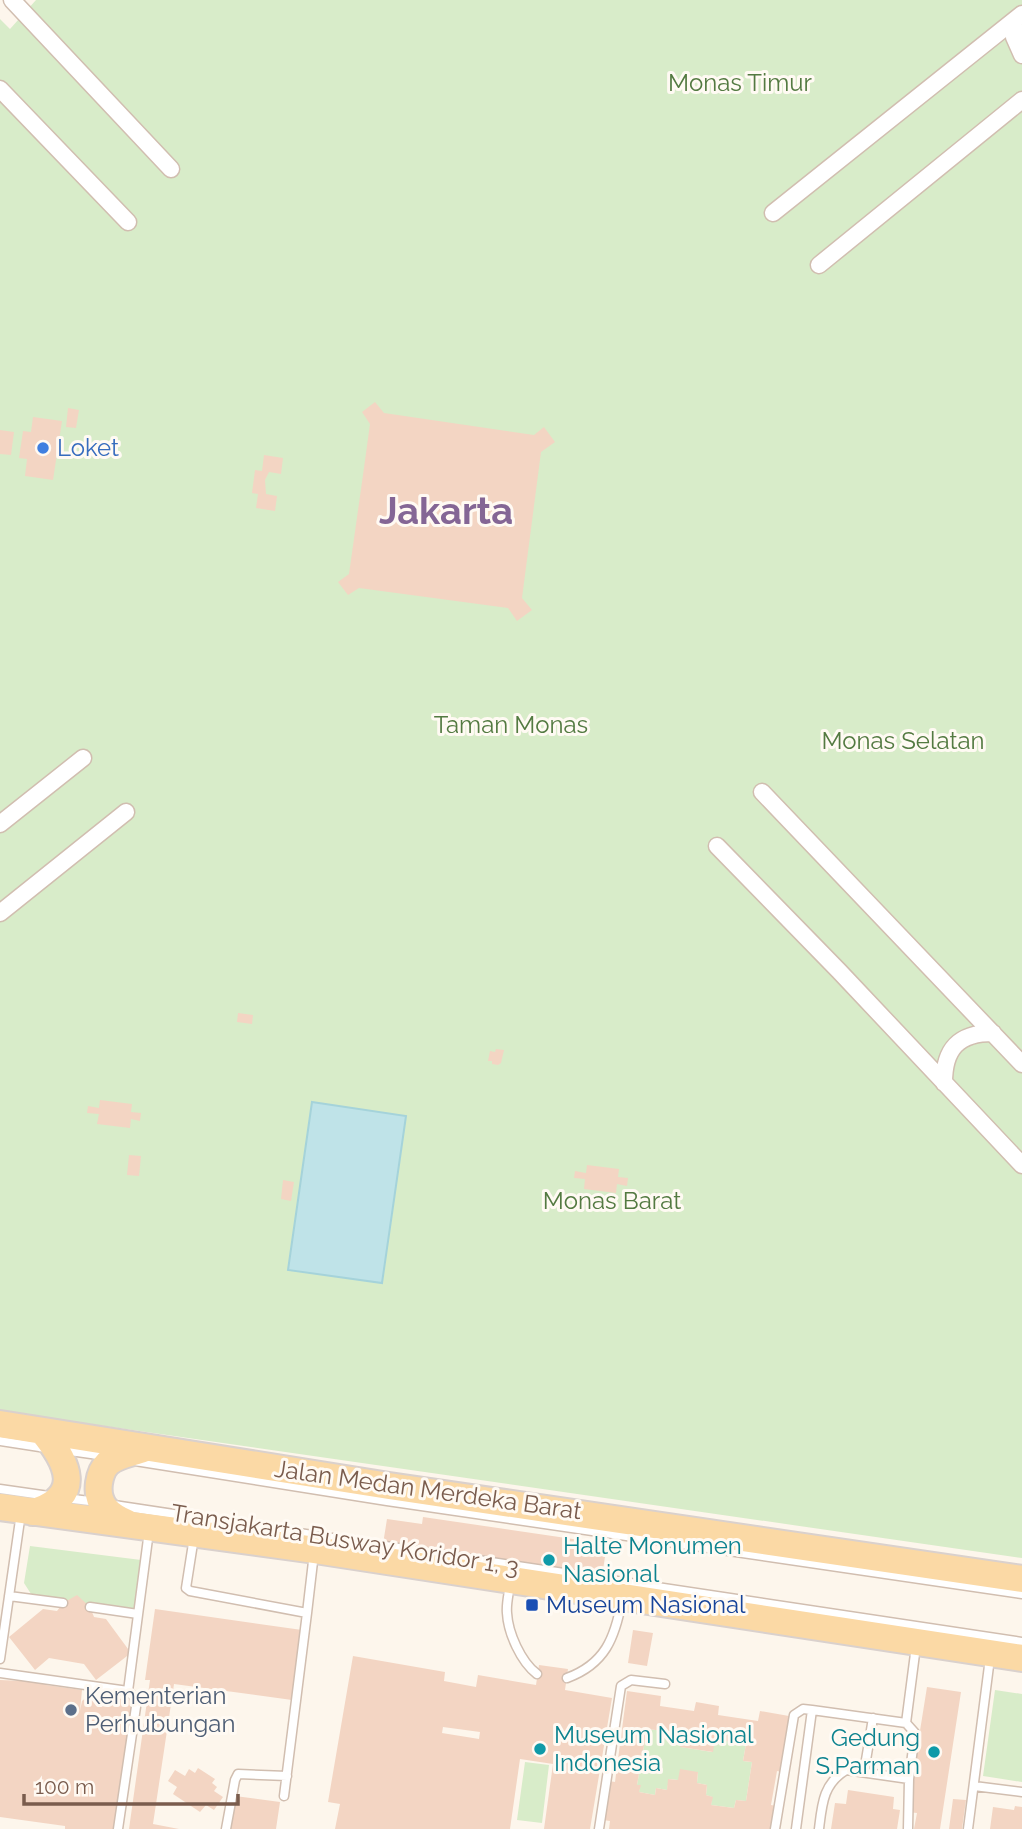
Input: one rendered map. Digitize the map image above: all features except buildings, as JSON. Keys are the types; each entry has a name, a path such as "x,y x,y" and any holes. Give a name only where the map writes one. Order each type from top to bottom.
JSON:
{"main road":[{"name":"Jalan Medan Merdeka Barat","path":"0,1424 50,1440 145,1448 1022,1578"},
{"path":"18,1510 49,1507 61,1497 67,1483 67,1474 65,1464 50,1440"},
{"path":"141,1527 114,1518 100,1503 99,1486 102,1472 108,1464 145,1448"},
{"path":"18,1510 315,1550 510,1582 1022,1658"}],"street":[{"path":"12,0 171,169"},
{"path":"1019,17 1014,37 1022,55"},
{"path":"773,213 1019,17"},
{"path":"0,89 128,222"},
{"path":"819,265 1022,100"},
{"path":"0,824 83,758"},
{"path":"762,792 1022,1064"},
{"path":"0,913 126,811"},
{"path":"717,846 1022,1165"},
{"path":"944,1083 944,1066 953,1048 967,1037 993,1033"}],"lane":[{"path":"0,1441 50,1440 117,1458 1022,1594"},
{"name":"Transjakarta Busway Koridor 1, 3","path":"0,1489 1022,1642"},
{"path":"0,1659 18,1510"},
{"path":"128,1691 138,1614 141,1527"},
{"path":"195,1534 186,1588 190,1591 307,1613"},
{"path":"284,1796 315,1550"},
{"path":"510,1582 507,1612 511,1632 521,1654 537,1674"},
{"path":"9,1595 63,1603"},
{"path":"567,1678 597,1661 612,1638 622,1597"},
{"path":"90,1607 138,1614"},
{"path":"906,1723 917,1643"},
{"path":"968,1829 990,1654"},
{"path":"0,1673 128,1691 137,1700 118,1829"},
{"path":"600,1829 621,1686 631,1680 665,1684"},
{"path":"775,1829 794,1715 803,1709 906,1723 915,1732 909,1779 908,1829"},
{"path":"796,1829 813,1710"},
{"path":"864,1772 873,1718"},
{"path":"819,1829 824,1793 834,1777 846,1770 909,1779"},
{"path":"226,1829 235,1780 239,1774 287,1776"},
{"path":"974,1786 1022,1792"}],"green space":[{"name":"Taman Monas","path":"36,0 1022,0 1022,1558 0,1411 0,19 10,29"},
{"path":"30,1546 149,1561 143,1605 129,1611 33,1597 24,1583"},
{"path":"995,1690 1022,1694 1022,1782 983,1776"},
{"path":"647,1729 673,1732 672,1738 681,1739 681,1747 712,1752 715,1739 746,1744 743,1761 752,1762 746,1801 736,1800 734,1808 711,1805 712,1797 706,1795 707,1785 697,1783 698,1772 678,1780 669,1779 667,1790 656,1788 655,1795 639,1792 640,1785 637,1785"},
{"path":"525,1762 549,1765 542,1823 517,1820"}],"water":[{"path":"312,1102 406,1116 382,1283 288,1270"}],"place":[{"name":"Loket","path":"43,448"},
{"name":"Halte Monumen Nasional","path":"549,1560"},
{"name":"Museum Nasional","path":"532,1605"},
{"name":"Kementerian Perhubungan","path":"71,1710"},
{"name":"Museum Nasional Indonesia","path":"540,1749"},
{"name":"Gedung S.Parman","path":"934,1752"}],"district":[{"name":"Jakarta","path":"446,511"}],"park label":[{"name":"Monas Timur","path":"740,83"},
{"name":"Monas Selatan","path":"903,741"},
{"name":"Monas Barat","path":"612,1201"}]}
